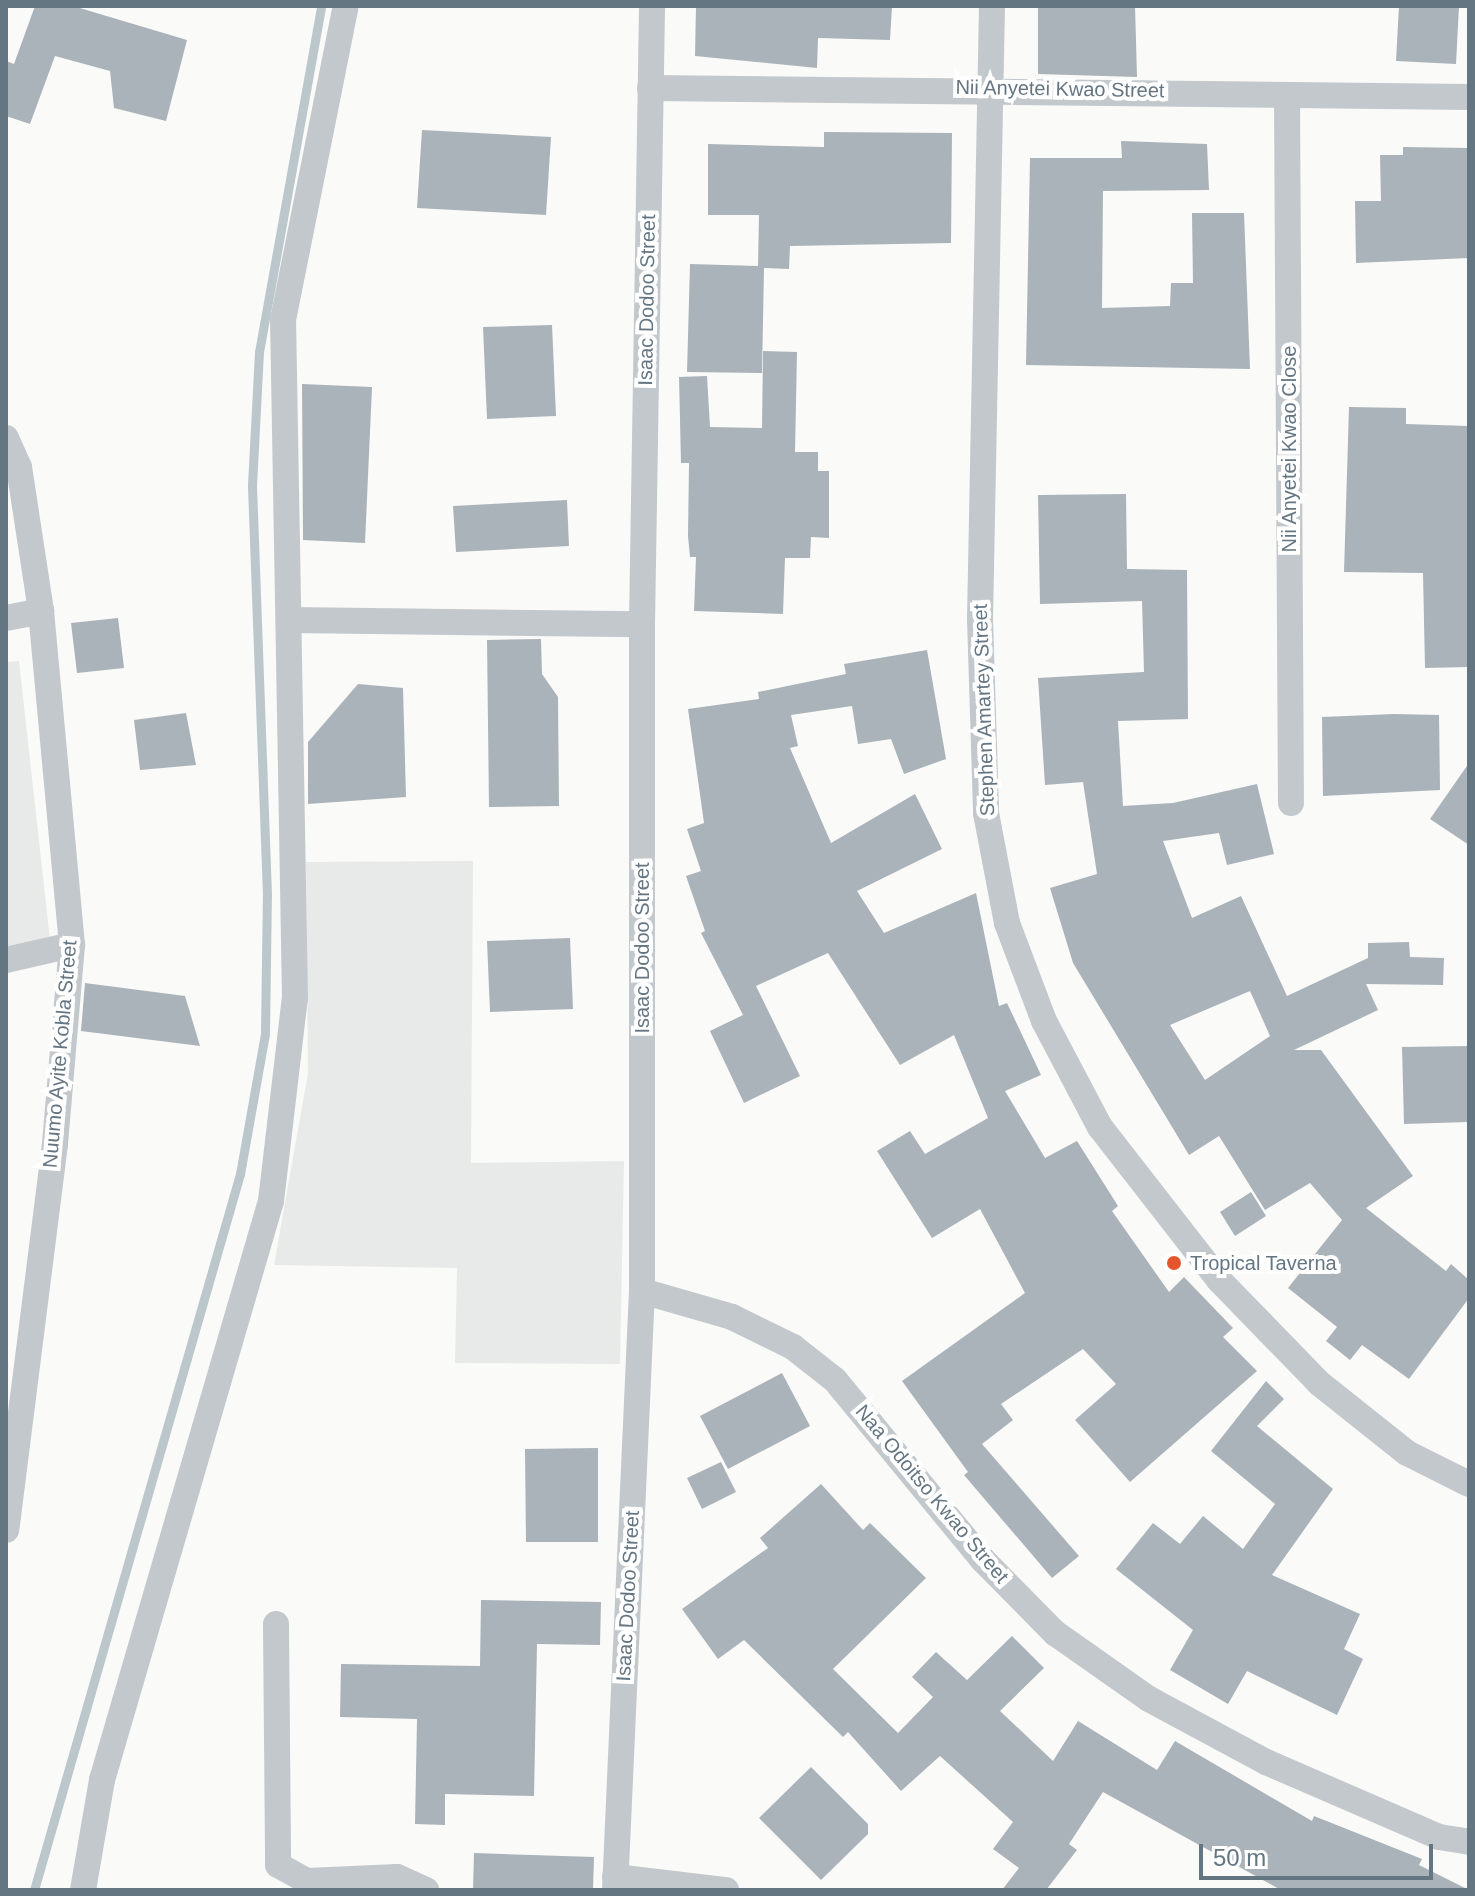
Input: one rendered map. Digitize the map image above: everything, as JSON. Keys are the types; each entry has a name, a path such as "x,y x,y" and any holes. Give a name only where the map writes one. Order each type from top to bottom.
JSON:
{"street":[{"path":"83,1890 102,1780 271,1201 295,998 291,620 282,459 283,320 346,6"},
{"name":"Isaac Dodoo Street","path":"615,1883 642,1291 642,624 652,6"},
{"name":"Stephen Amartey Street","path":"992,6 980,619 986,813 1007,923 1044,1021 1100,1127 1219,1280 1319,1383 1407,1453 1469,1484"},
{"name":"Nii Anyetei Kwao Street","path":"650,88 991,87 1469,97"},
{"name":"Nii Anyetei Kwao Close","path":"1287,95 1291,803"},
{"name":"Nuumo Ayite Kobla Street","path":"6,438 19,467 41,611 72,945 55,1144 16,1337 6,1530"},
{"path":"6,618 41,611"},
{"path":"291,620 642,624"},
{"path":"6,960 72,945"},
{"name":"Naa Odoitso Kwao Street","path":"642,1291 732,1317 793,1347 835,1380 983,1560 1055,1633 1149,1699 1266,1762 1439,1837 1469,1842"},
{"path":"276,1624 278,1865 307,1881 397,1877 426,1890"},
{"path":"615,1883 726,1890"}],"shaded area":[{"path":"19,661 52,958 6,968 6,662"},
{"path":"473,861 471,1163 624,1161 620,1364 455,1363 457,1268 274,1265 308,1073 306,862"}],"building":[{"path":"35,6 73,6 187,40 166,121 114,108 110,71 55,56 30,124 6,116 6,61 14,64"},
{"path":"696,6 892,6 890,40 818,38 817,68 695,56"},
{"path":"1038,6 1135,6 1137,77 1038,74"},
{"path":"1399,6 1459,6 1456,64 1396,61"},
{"path":"422,130 551,137 546,215 417,208"},
{"path":"824,132 952,133 951,243 790,246 789,269 764,268 762,373 687,372 690,264 758,266 759,215 708,215 708,144 824,147"},
{"path":"1121,141 1207,144 1209,190 1103,191 1102,308 1170,306 1171,283 1193,283 1192,213 1244,213 1250,369 1026,365 1030,158 1122,158"},
{"path":"1403,147 1469,148 1469,258 1356,263 1355,201 1381,201 1380,155 1403,155"},
{"path":"552,325 556,416 487,419 483,327"},
{"path":"763,351 797,352 795,452 818,452 818,471 829,471 829,538 811,537 810,558 785,558 783,614 694,611 696,557 690,557 688,536 689,463 681,463 679,377 707,376 710,427 762,428"},
{"path":"302,384 372,387 365,543 303,540"},
{"path":"1349,407 1406,408 1406,424 1469,426 1469,667 1425,668 1423,573 1344,572"},
{"path":"1126,494 1127,569 1187,570 1188,719 1118,721 1123,806 1173,803 1257,784 1274,854 1227,865 1219,833 1163,841 1192,918 1241,896 1287,996 1368,958 1368,943 1409,942 1410,957 1444,958 1443,985 1366,984 1378,1010 1294,1050 1321,1050 1413,1176 1366,1208 1446,1271 1451,1264 1469,1280 1469,1298 1409,1379 1362,1345 1350,1360 1326,1341 1337,1327 1288,1288 1342,1220 1310,1183 1265,1210 1219,1136 1189,1155 1073,963 1050,888 1097,874 1083,782 1045,785 1038,678 1144,672 1142,601 1040,604 1038,495","holes":["1250,991 1270,1036 1205,1080 1170,1025"]},
{"path":"567,500 569,546 456,552 453,506"},
{"path":"118,618 124,668 77,673 71,623"},
{"path":"541,639 542,674 558,697 559,806 489,807 487,640"},
{"path":"927,650 946,759 904,774 891,739 858,744 852,706 791,715 798,746 790,748 831,843 915,794 942,849 857,891 884,933 976,893 999,1006 1007,1003 1041,1075 1005,1091 1045,1158 1077,1141 1118,1206 1112,1211 1169,1292 1184,1277 1233,1328 1223,1337 1257,1371 1130,1482 1075,1420 1116,1384 1083,1349 1001,1404 1013,1420 982,1444 1079,1556 1052,1578 964,1475 968,1472 902,1381 1025,1293 980,1209 932,1238 877,1151 910,1131 925,1154 988,1118 954,1035 900,1065 828,953 756,986 800,1076 744,1103 710,1031 743,1015 701,933 705,931 686,876 701,871 687,829 704,823 688,709 759,699 758,692 846,674 844,664"},
{"path":"358,684 403,688 406,797 308,804 308,742"},
{"path":"186,713 196,765 140,770 134,720"},
{"path":"1439,715 1440,790 1323,796 1322,717"},
{"path":"1469,763 1469,845 1430,819"},
{"path":"570,938 573,1009 490,1012 487,941"},
{"path":"85,983 185,996 200,1046 81,1031"},
{"path":"1469,1046 1469,1122 1404,1124 1402,1047"},
{"path":"1251,1192 1266,1216 1235,1236 1220,1212"},
{"path":"782,1373 810,1426 728,1469 700,1416"},
{"path":"1266,1381 1284,1399 1257,1426 1333,1489 1272,1575 1360,1614 1344,1649 1363,1659 1337,1715 1247,1671 1228,1704 1170,1670 1193,1630 1116,1569 1153,1523 1180,1544 1203,1516 1243,1549 1275,1504 1211,1451"},
{"path":"598,1448 598,1542 526,1542 525,1449"},
{"path":"721,1462 736,1492 702,1509 687,1478"},
{"path":"821,1484 863,1530 870,1523 926,1578 833,1669 898,1733 933,1697 912,1677 936,1652 967,1680 1012,1636 1044,1668 1000,1711 1053,1761 1078,1721 1157,1770 1175,1741 1312,1821 1314,1816 1422,1859 1419,1865 1469,1890 1281,1890 1103,1792 1069,1844 1077,1850 1046,1890 1002,1890 1019,1868 993,1849 1013,1822 940,1756 901,1791 848,1732 843,1737 744,1640 718,1659 682,1609 768,1548 760,1538"},
{"path":"481,1600 601,1602 600,1645 537,1644 534,1796 445,1794 445,1825 415,1824 417,1719 340,1717 341,1664 480,1666"},
{"path":"811,1767 868,1824 868,1834 821,1880 759,1818"},
{"path":"474,1853 594,1857 593,1890 473,1890"}],"waterway":[{"path":"34,1890 240,1174 265,1033 267,895 252,485 259,352 321,6"}],"place":[{"name":"Tropical Taverna","path":"1174,1263"}]}
